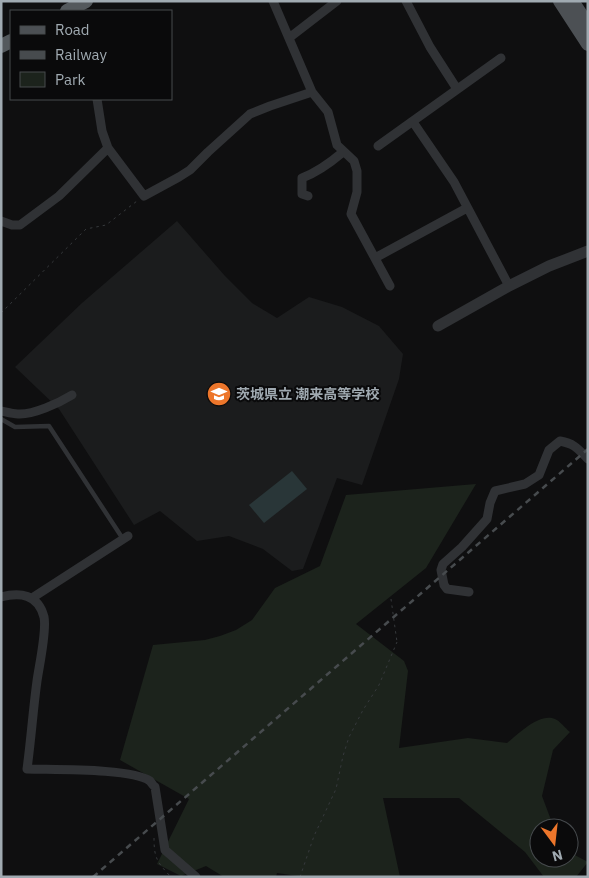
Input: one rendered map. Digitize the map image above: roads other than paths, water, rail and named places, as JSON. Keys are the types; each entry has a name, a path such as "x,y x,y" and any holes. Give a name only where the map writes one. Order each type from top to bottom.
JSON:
{"highway":[{"path":"69,10 86,1"}],"main road":[{"path":"560,1 588,44"},
{"path":"572,1 588,25"}],"street":[{"path":"273,1 312,92 328,112 337,145 354,160 357,171 357,192 351,214 390,286"},
{"path":"289,38 337,1"},
{"path":"406,1 430,47 457,89"},
{"path":"378,146 501,58"},
{"path":"97,100 102,130 108,148 144,196 190,170 250,114 312,92"},
{"path":"413,122 454,182 509,286"},
{"path":"1,221 12,225 20,225 59,196 108,148"},
{"path":"308,196 302,194 302,178 316,173 343,152"},
{"path":"375,258 467,208"},
{"path":"438,326 549,266 588,251"},
{"path":"1,411 18,414 39,410 72,395"},
{"path":"469,592 447,589 440,570 443,564 487,520 490,503 495,491 526,484 539,475 549,450 560,441 571,443 588,459"},
{"path":"32,598 125,537"},
{"path":"1,597 19,594 32,598 40,608 44,618 44,636 36,684 27,769 114,772 141,777 150,782 155,787 165,850 196,877"}],"lane":[{"path":"1,419 15,427 48,426 125,537"}],"railway":[{"path":"93,877 588,449"}],"place":[{"name":"茨城県立 潮来高等学校","path":"219,394"}]}
